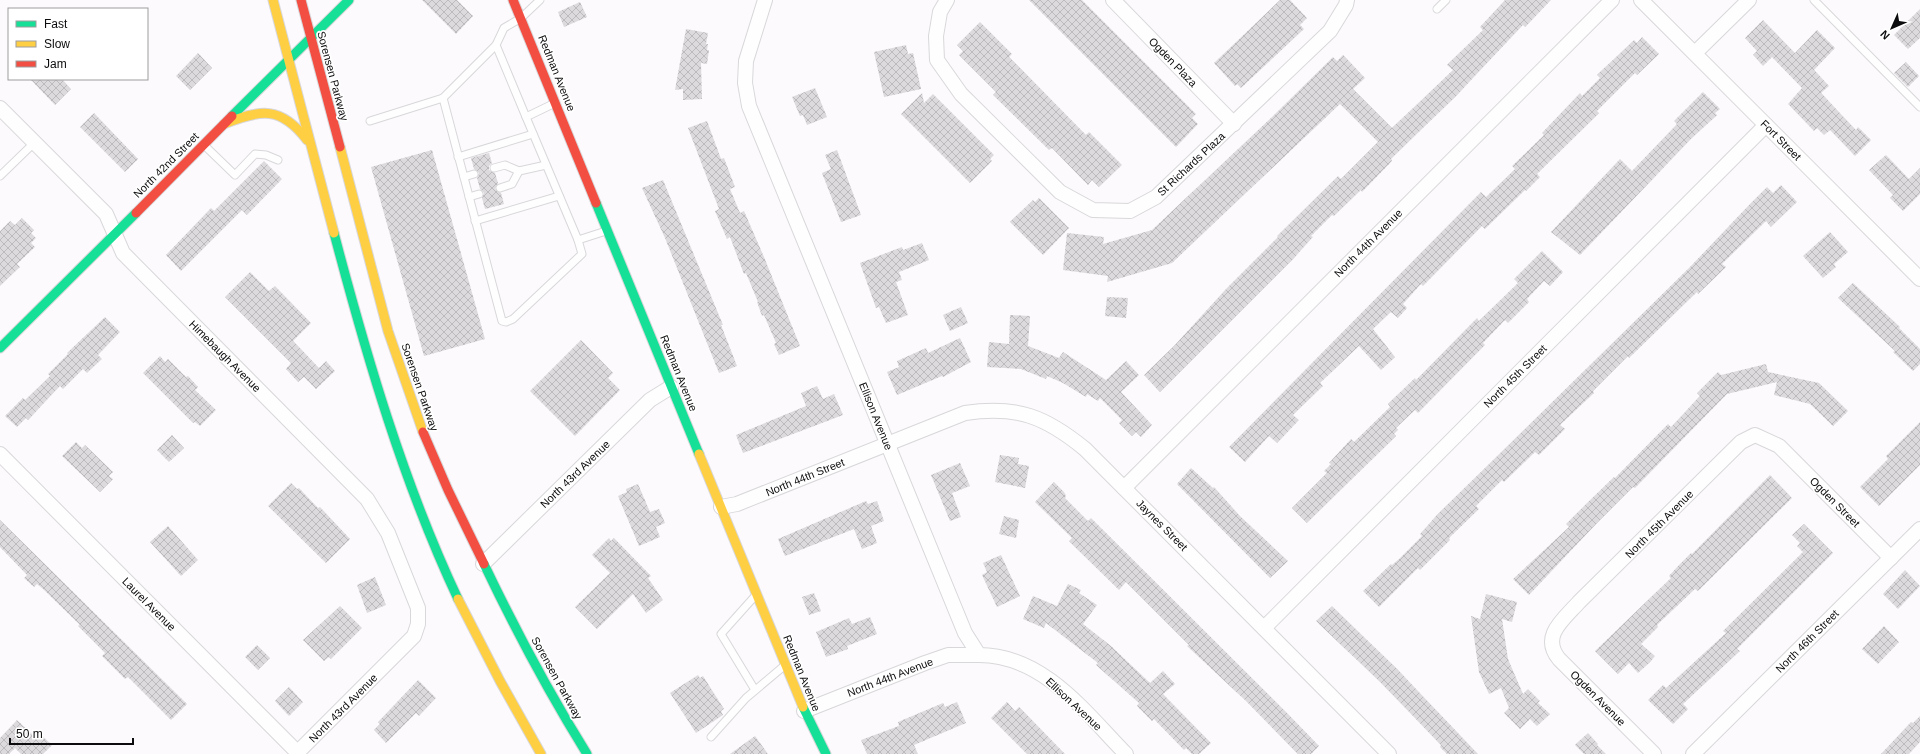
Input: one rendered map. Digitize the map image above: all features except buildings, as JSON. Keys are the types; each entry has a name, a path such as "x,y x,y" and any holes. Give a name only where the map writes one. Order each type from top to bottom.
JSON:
{"main road":[{"path":"272,0 349,294 375,382 416,500 438,555 488,662 541,754"},
{"name":"Sorensen Parkway","path":"301,0 382,309 406,389 430,451 483,564 536,667 587,754"},
{"name":"North 42nd Street","path":"0,348 348,0"},
{"name":"Redman Avenue","path":"513,0 804,711 826,754"},
{"path":"224,124 242,116 276,112 294,122 310,144"}],"street":[{"name":"Ellison Avenue","path":"765,0 746,61 745,83 749,106 965,633 979,655 995,655 1019,662 1039,672 1056,684 1126,754"},
{"name":"St Richards Plaza","path":"947,0 940,12 936,36 937,60 962,94 1060,192 1093,210 1130,211 1156,197 1330,31 1346,5 1347,0"},
{"name":"Ogden Plaza","path":"1113,0 1234,124"},
{"name":"North 44th Avenue","path":"1124,488 1612,0"},
{"name":"Fort Street","path":"1641,0 1920,279"},
{"path":"1694,53 1749,0"},
{"name":"Himebaugh Avenue","path":"0,108 106,214 123,253 367,499 388,533 418,608 418,624"},
{"name":"North 45th Street","path":"1264,628 1766,125"},
{"name":"North 43rd Avenue","path":"483,564 650,400 671,387"},
{"name":"Jaynes Street","path":"887,443 965,413 980,411 1006,410 1029,415 1055,426 1085,449 1389,754"},
{"name":"North 45th Avenue","path":"1551,638 1559,624 1580,602 1742,442 1755,436 1779,446"},
{"name":"North 44th Street","path":"721,507 737,504 887,443"},
{"name":"Ogden Street","path":"1779,446 1891,558"},
{"name":"Laurel Avenue","path":"0,454 298,754"},
{"name":"North 46th Street","path":"1693,754 1920,529"},
{"name":"North 43rd Avenue","path":"298,754 414,636 418,624"},
{"name":"Ogden Avenue","path":"1551,638 1553,652 1559,659 1654,754"},
{"name":"North 44th Avenue","path":"804,711 948,655 979,655"}],"lane":[{"path":"370,120 443,98 496,45 504,28 521,18 540,0"},
{"path":"1437,9 1446,0"},
{"path":"1814,0 1920,107"},
{"path":"443,98 502,321 506,322 513,319 582,254 578,240 496,45"},
{"path":"526,117 556,103"},
{"path":"458,157 533,134"},
{"path":"0,176 34,142"},
{"path":"203,145 235,175 255,154 266,155 278,160"},
{"path":"494,168 505,165 520,172 546,165"},
{"path":"500,188 512,184 520,172"},
{"path":"464,177 474,174"},
{"path":"469,197 480,194"},
{"path":"475,221 559,196"},
{"path":"578,240 608,230"},
{"path":"755,690 721,634 757,594"},
{"path":"711,737 746,698 785,665"}],"traffic: fast":[{"path":"232,116 349,0"},
{"path":"596,203 699,454"},
{"path":"0,348 136,213"},
{"path":"334,233 373,373 403,465 438,555 458,599"},
{"path":"484,564 508,613 559,708 587,754"},
{"path":"803,707 826,754"}],"traffic: slow":[{"path":"273,0 334,233"},
{"path":"224,124 249,115 270,114 279,116 288,121 307,140"},
{"path":"340,147 388,331 423,432"},
{"path":"699,454 803,707"},
{"path":"458,599 500,681 541,754"}],"traffic: jam":[{"path":"301,0 340,147"},
{"path":"513,0 596,203"},
{"path":"136,213 232,116"},
{"path":"423,432 448,490 484,564"}]}
